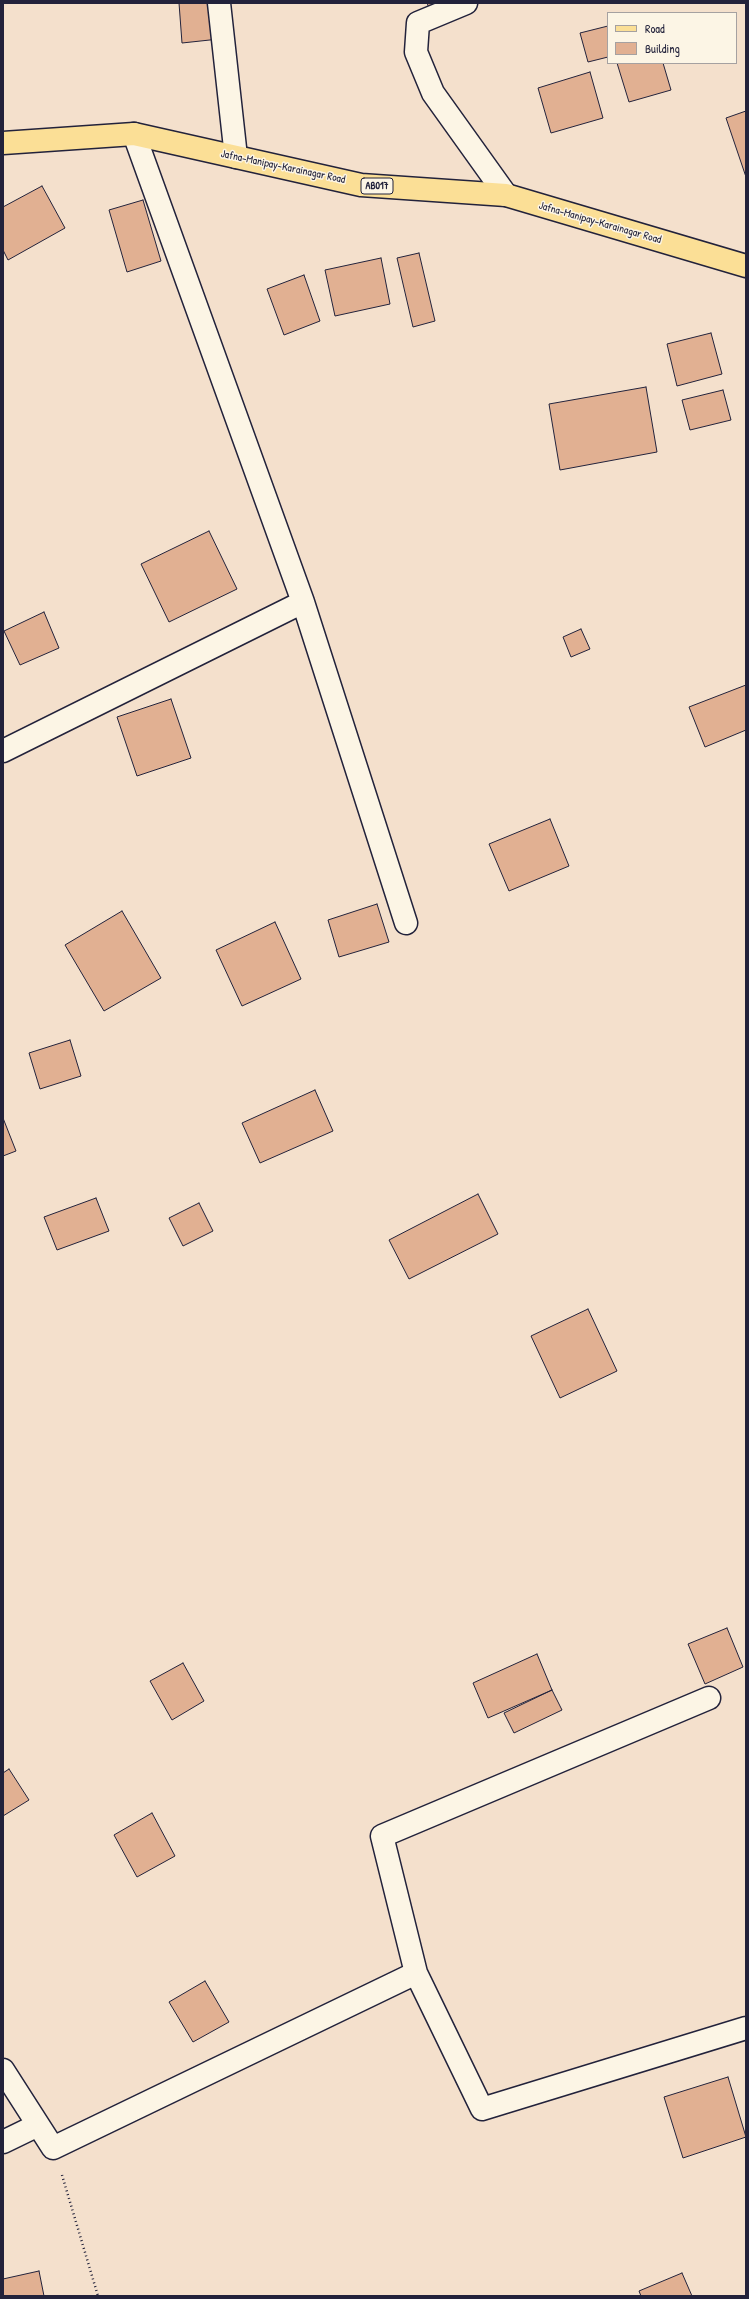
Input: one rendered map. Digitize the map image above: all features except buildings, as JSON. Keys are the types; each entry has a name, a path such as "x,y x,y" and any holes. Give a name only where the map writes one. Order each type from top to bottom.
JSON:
{"main road":[{"name":"Jafna-Manipay-Karainagar Road","path":"3,143 134,134 361,185 506,195 746,266"}],"street":[{"path":"219,3 236,157"},
{"path":"466,3 418,23 416,52 433,93 506,195"},
{"path":"134,134 304,602 406,923"},
{"path":"3,751 304,602"},
{"path":"709,1698 382,1836 416,1973 482,2109 746,2028"},
{"path":"3,2070 53,2148 416,1973"},
{"path":"3,2142 38,2125"}],"path":[{"path":"53,2148 98,2296"}]}
